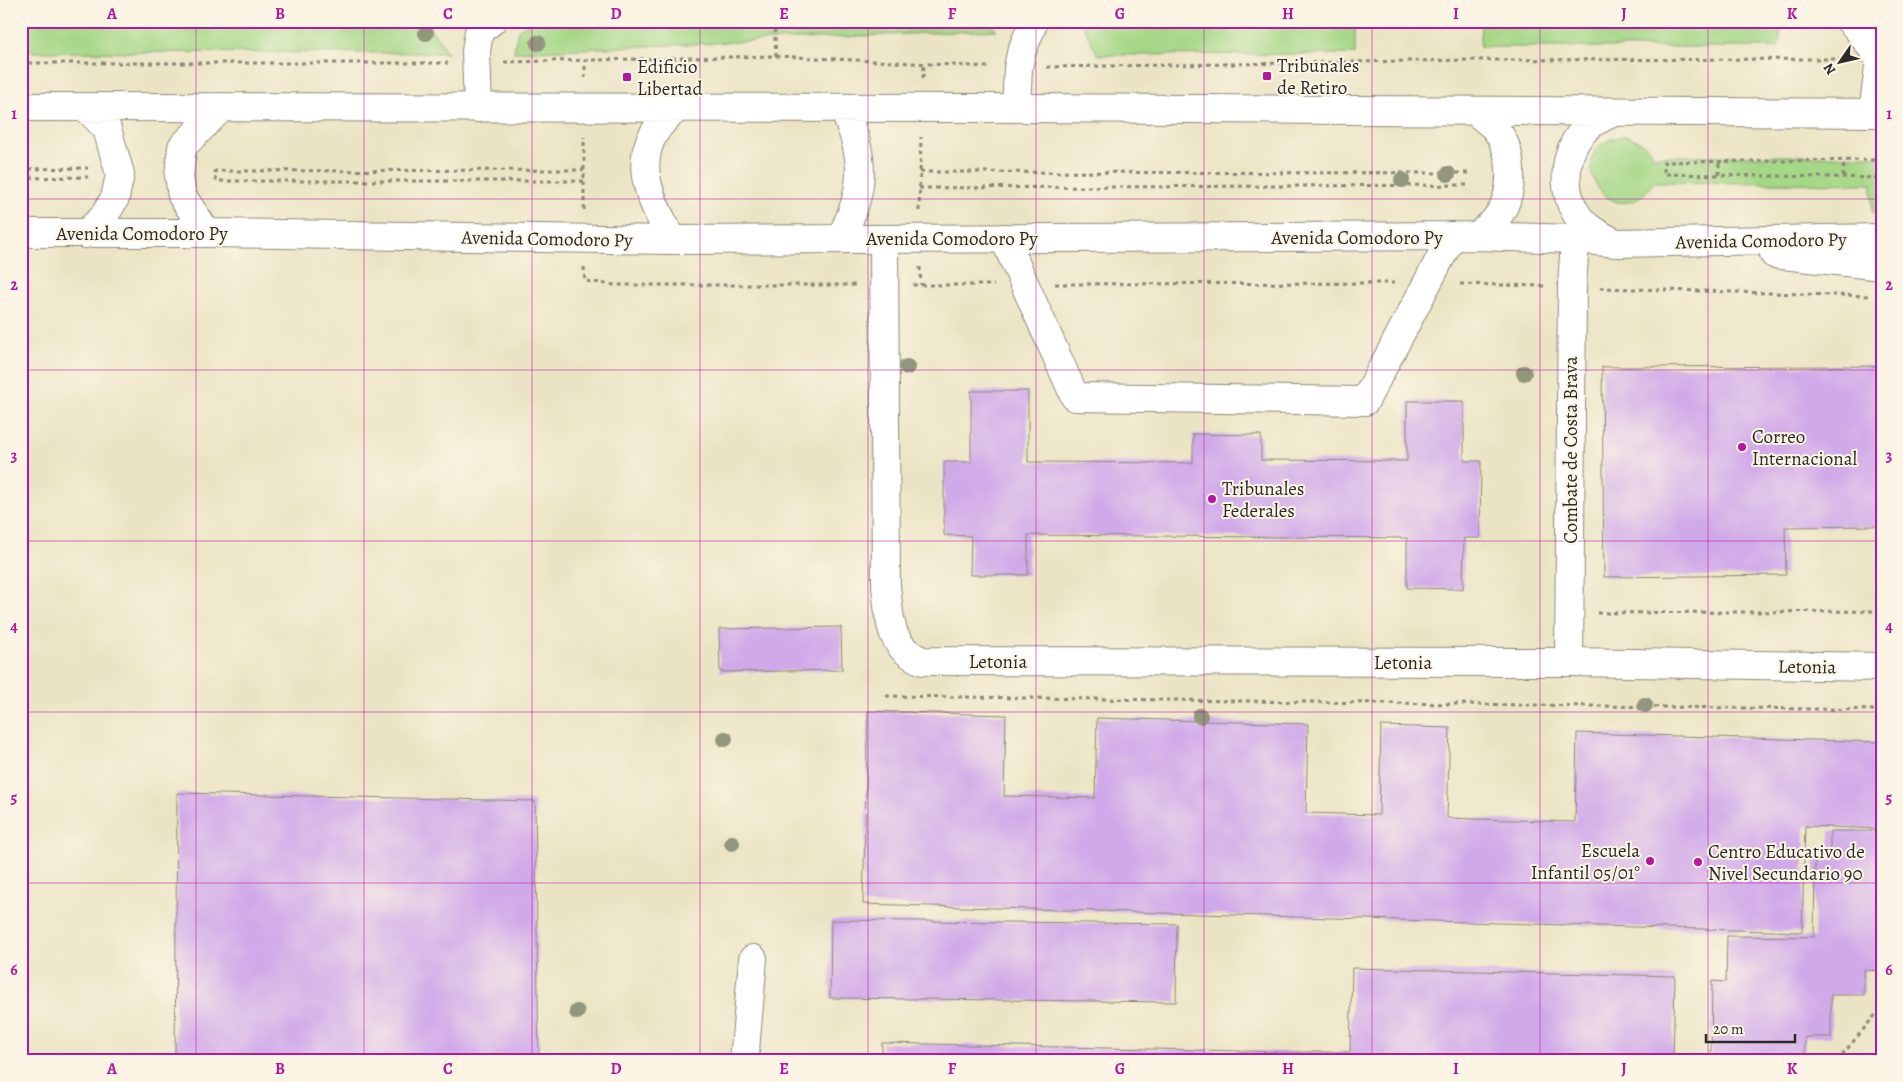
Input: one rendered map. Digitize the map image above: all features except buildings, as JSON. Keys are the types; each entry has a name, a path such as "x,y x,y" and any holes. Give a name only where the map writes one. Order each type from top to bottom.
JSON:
{"main road":[{"path":"1016,108 1018,68 1021,53 1034,21"},
{"path":"21,107 1016,108 1878,113 1880,59 1850,21"},
{"path":"478,108 476,62 481,25"},
{"path":"85,234 103,218 115,198 120,174 107,129 86,107"},
{"path":"207,233 182,196 179,176 182,147 222,107"},
{"path":"674,240 650,198 645,164 655,132 669,114 678,108"},
{"path":"840,239 855,205 861,169 853,129 843,108"},
{"path":"1004,238 1075,397 1365,401 1427,283 1465,236 1496,220 1507,198 1511,173 1506,149 1494,127 1475,111"},
{"path":"1617,111 1596,120 1580,135 1569,155 1566,177 1570,199 1580,219 1597,234 1617,243"},
{"name":"Avenida Comodoro Py","path":"21,234 207,233 674,240 1465,236 1575,239 1617,243 1882,238"},
{"path":"884,239 885,285"},
{"name":"Combate de Costa Brava","path":"1568,662 1572,287 1575,239"},
{"path":"1686,242 1882,266"},
{"name":"Letonia","path":"885,285 886,586 890,625 903,650 912,657 923,661 1568,662 1882,667"},
{"path":"744,1061 753,959"}],"path":[{"path":"774,21 776,56"},
{"path":"21,63 476,62 776,56 1018,68 1472,60 1880,59"},
{"path":"585,60 583,239 585,281 614,285 1427,283 1872,296"},
{"path":"921,285 919,238 921,109 924,64"},
{"path":"1843,177 1844,160"},
{"path":"1882,160 1664,162 1664,174 1882,178"},
{"path":"1719,162 1719,175"},
{"path":"21,168 88,168 88,178 21,178"},
{"path":"584,170 216,171 216,181 584,181"},
{"path":"920,172 1470,173"},
{"path":"920,188 1470,185"},
{"path":"1569,613 1882,611"},
{"path":"886,696 1882,710"},
{"path":"1837,1061 1882,1007"}],"green space":[{"path":"21,21 425,21 448,53 21,52"},
{"path":"531,21 984,21 997,30 514,52 518,30"},
{"path":"1081,21 1355,21 1355,54 1098,55"},
{"path":"1481,21 1783,21 1778,47 1480,47"},
{"path":"1625,136 1641,143 1654,156 1882,156 1882,212 1872,212 1872,184 1654,182 1638,198 1622,203 1607,197 1597,186 1591,171 1593,155 1604,143"}],"place":[{"name":"Tribunales de Retiro","path":"1267,76"},
{"name":"Edificio Libertad","path":"627,77"},
{"name":"Correo Internacional","path":"1742,447"},
{"name":"Tribunales Federales","path":"1212,499"},
{"name":"Escuela Infantil 05/01°","path":"1650,861"},
{"name":"Centro Educativo de Nivel Secundario 90","path":"1698,862"}]}
